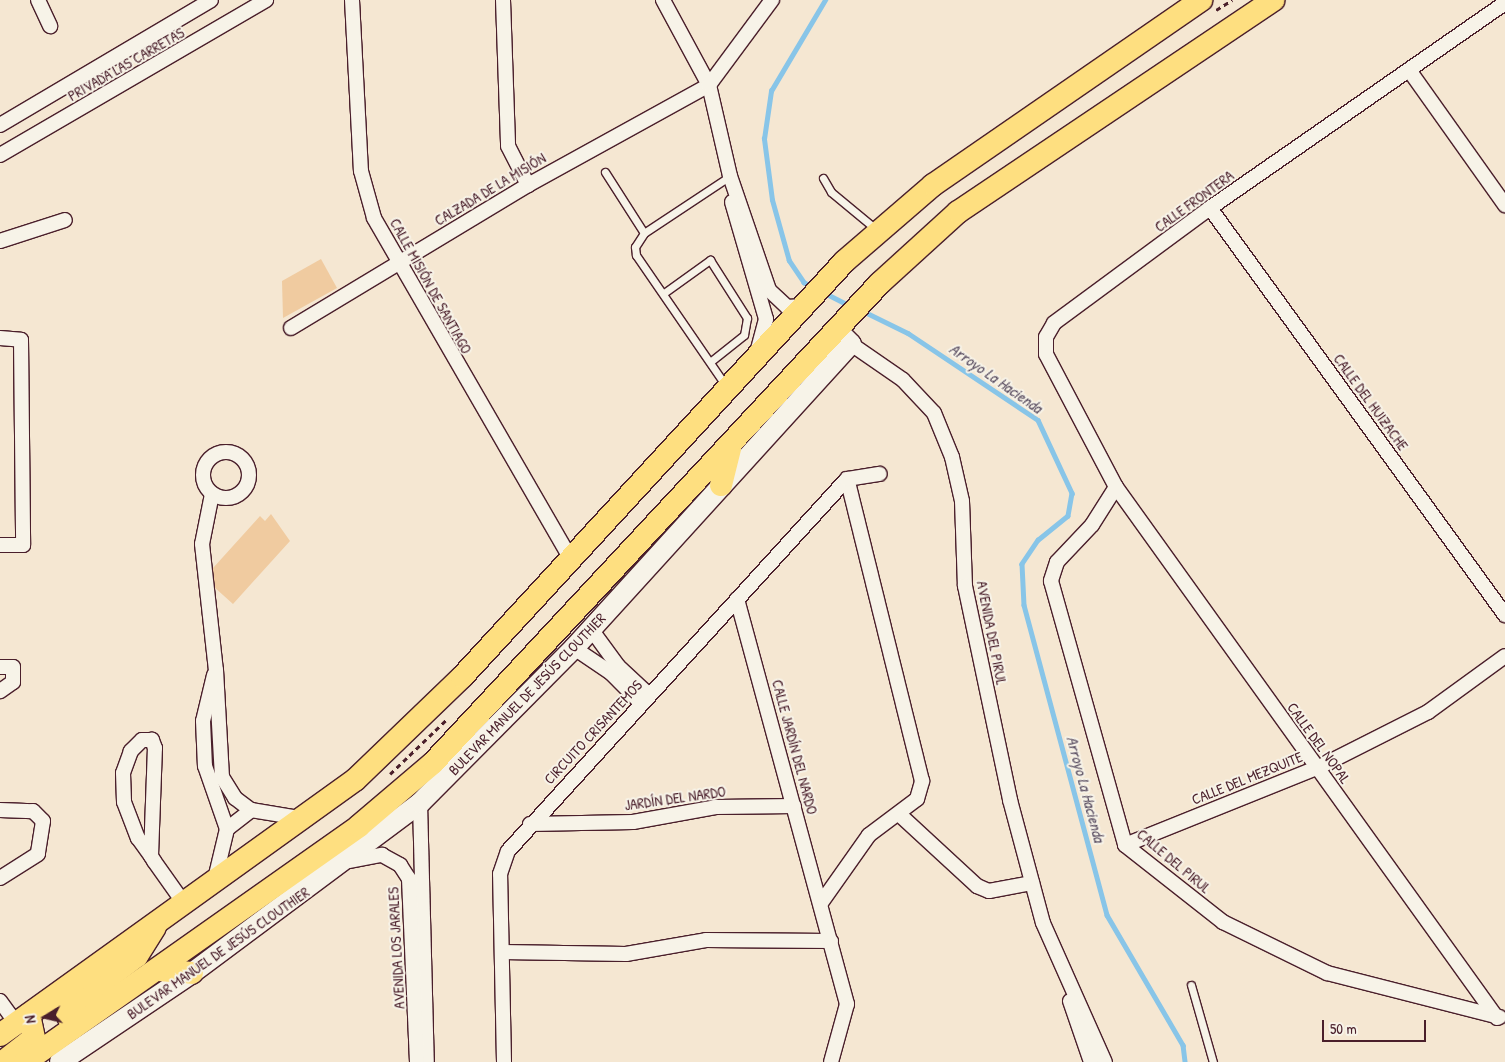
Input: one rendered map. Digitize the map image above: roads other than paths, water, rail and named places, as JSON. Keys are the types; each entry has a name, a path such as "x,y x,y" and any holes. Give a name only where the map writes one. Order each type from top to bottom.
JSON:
{"main road":[{"path":"3,1062 34,1038 15,1025 161,917 355,780 462,677 845,261 933,185 1202,0"},
{"path":"25,1062 79,1046 159,970 359,826 433,763 731,446 846,331 880,283 958,212 1273,0"},
{"path":"721,486 731,446"},
{"path":"79,1046 66,1014 70,1007 137,956 161,917"},
{"path":"159,970 192,973"}],"street":[{"path":"38,0 50,26"},
{"name":"PRIVADA LAS CARRETAS","path":"0,125 211,0"},
{"name":"PRIVADA LAS CARRETAS","path":"0,155 266,0"},
{"name":"CALLE MISIÓN DE SANTIAGO","path":"352,0 361,170 374,218 397,264 571,559"},
{"path":"502,0 508,146 528,184"},
{"path":"662,0 709,85 730,176 736,224 766,319 752,362"},
{"path":"709,85 772,0"},
{"name":"CALLE FRONTERA","path":"1116,487 1046,354 1046,337 1054,323 1210,208 1505,3"},
{"path":"1409,70 1505,205"},
{"name":"CALZADA DE LA MISIÓN","path":"291,328 528,184 709,85"},
{"path":"730,176 769,290 787,307 803,306"},
{"name":"CALLE DEL HUIZACHE","path":"1210,208 1505,615"},
{"path":"0,241 65,220"},
{"name":"BULEVAR MANUEL DE JESÚS CLOUTHIER","path":"60,1062 79,1046 192,973 344,863 420,803 574,648 721,486 846,331"},
{"name":"AVENIDA DEL PIRUL","path":"846,331 903,380 934,413 952,457 962,501 965,586 1032,883 1061,963"},
{"path":"0,338 21,340 23,545 0,545"},
{"path":"831,1062 847,1004 821,903 869,835 900,815 917,799 922,780 847,479 880,474"},
{"name":"CIRCUITO CRISANTEMOS","path":"504,1062 503,862 530,824 847,479"},
{"name":"CALLE DEL NOPAL","path":"1116,487 1317,768 1501,1017"},
{"name":"CALLE DEL PIRUL","path":"1116,487 1092,525 1057,562 1051,581 1125,845 1223,922 1327,974 1501,1017"},
{"path":"212,494 202,544 216,670 222,777 235,798 251,810 300,818"},
{"name":"CALLE JARDÍN DEL NARDO","path":"737,599 821,903"},
{"path":"591,629 645,699"},
{"path":"574,648 645,699"},
{"name":"CALLE DEL MEZQUITE","path":"1125,845 1317,768 1428,712 1505,656"},
{"path":"0,667 13,667 12,682 0,691"},
{"path":"216,670 205,700 205,766 227,829 216,879"},
{"path":"151,856 155,748 152,740 142,740 131,751 123,773 124,802 151,856 183,902"},
{"name":"AVENIDA LOS JARALES","path":"420,803 427,1062"},
{"name":"JARDÍN DEL NARDO","path":"530,824 633,822 716,807 794,806"},
{"path":"0,810 33,810 43,821 38,854 0,878"},
{"path":"227,829 251,810"},
{"path":"900,815 977,886 989,891 1032,883"},
{"name":"AVENIDA LOS JARALES","path":"344,863 362,855 382,855 400,865 409,879 417,1062"},
{"path":"502,952 626,954 706,940 831,941"},
{"path":"1061,963 1090,1062"},
{"path":"1061,963 1105,1062"},
{"path":"0,1001 15,1025"}],"lane":[{"path":"604,172 644,233"},
{"path":"728,388 636,255 638,239 644,233 730,176"},
{"path":"822,178 831,192 879,231"},
{"path":"664,293 710,260 747,318 744,335 710,362"},
{"path":"1191,985 1213,1062"}],"waterway":[{"name":"Arroyo La Hacienda","path":"813,287 804,283 789,261 772,200 764,139 771,91 825,0"},
{"name":"Arroyo La Hacienda","path":"825,293 849,305"},
{"name":"Arroyo La Hacienda","path":"863,311 908,333 1038,420 1072,493 1068,516 1038,540 1022,564 1024,605 1107,915 1183,1045 1185,1062"}]}
